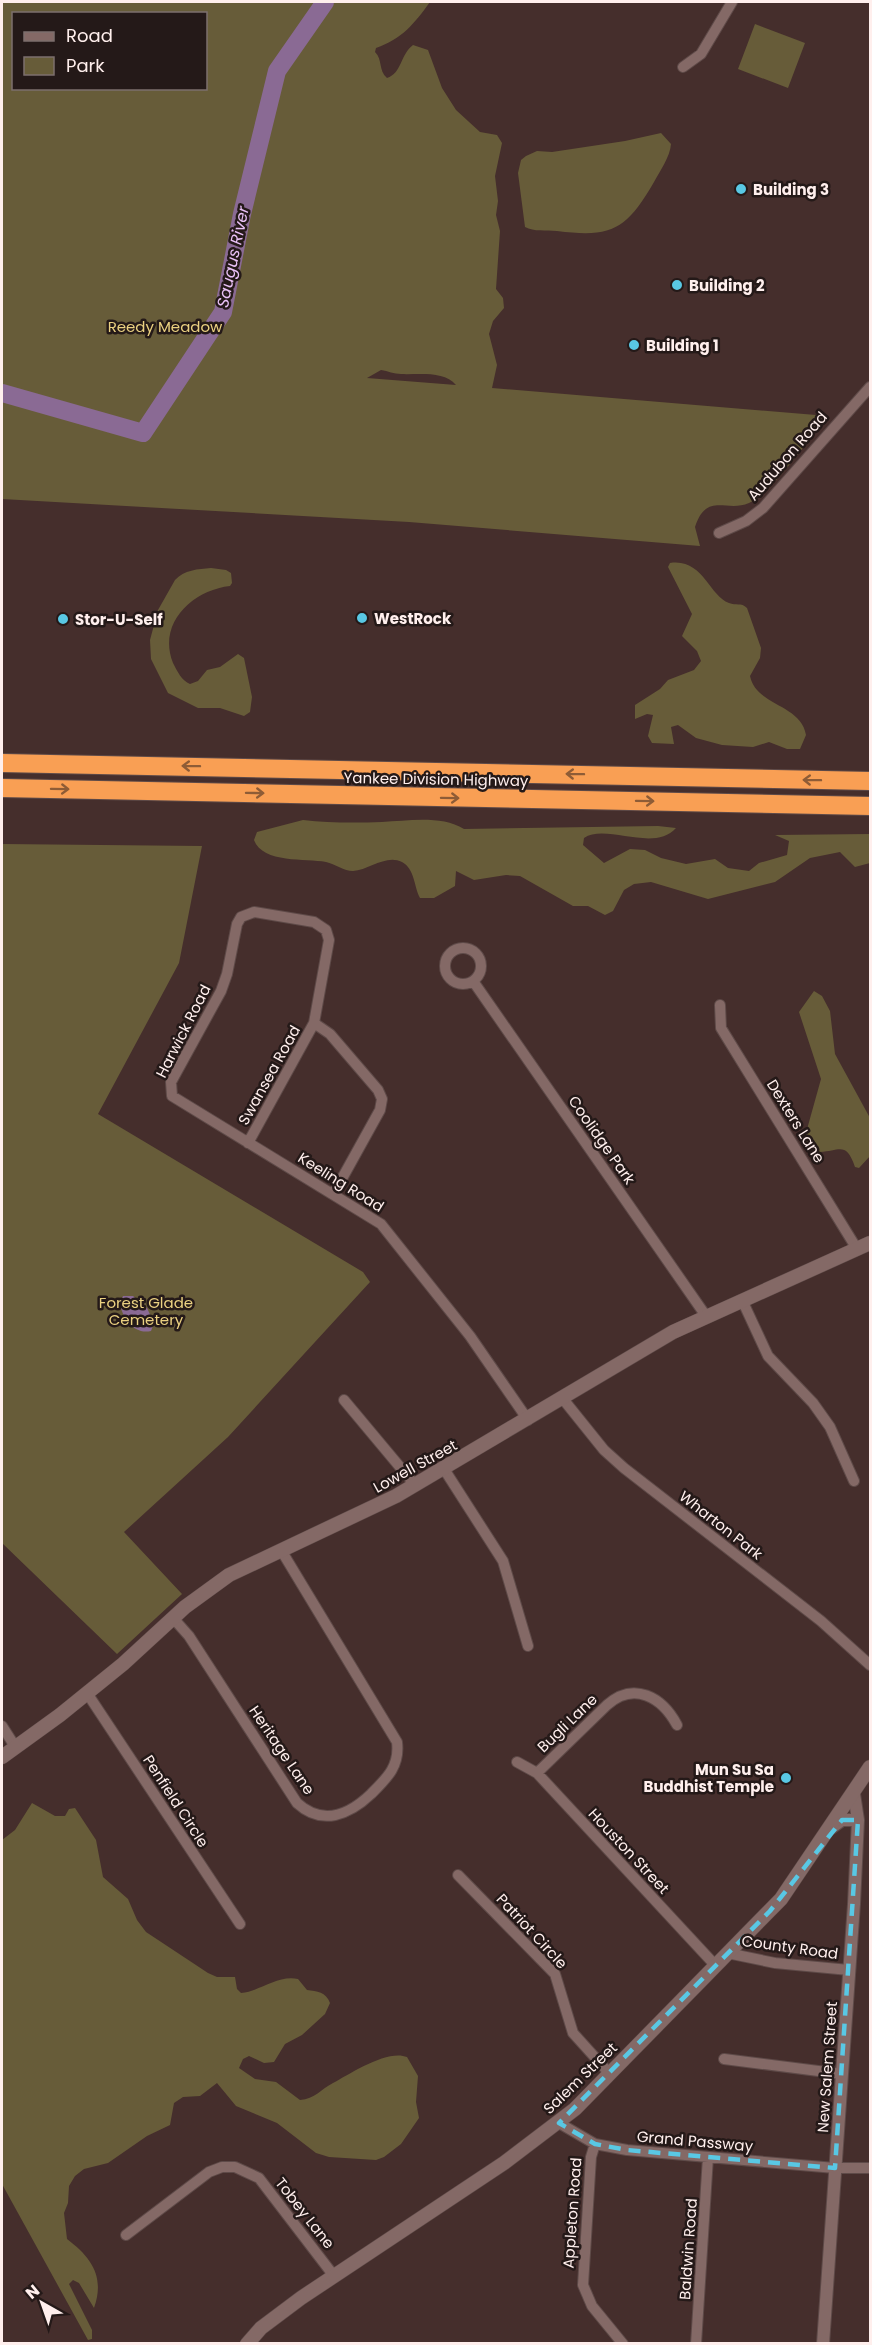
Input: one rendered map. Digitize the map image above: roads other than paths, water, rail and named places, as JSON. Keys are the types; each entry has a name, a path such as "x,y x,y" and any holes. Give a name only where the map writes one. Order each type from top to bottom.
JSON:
{"highway":[{"name":"Yankee Division Highway","path":"2,763 870,781"},
{"name":"Yankee Division Highway","path":"2,788 870,806"}],"main road":[{"name":"Lowell Street","path":"2,1757 87,1693 173,1618 221,1580 377,1506 563,1400 664,1337 864,1246"},
{"name":"Salem Street","path":"247,2343 273,2319 559,2123 781,1899 854,1794 870,1767"}],"street":[{"path":"683,67 701,54 732,2"},
{"name":"Audubon Road","path":"719,533 746,521 763,508 870,387"},
{"name":"Swansea Road","path":"243,915 254,912 317,923 326,930 329,943 314,1023 248,1143"},
{"name":"Harwick Road","path":"170,1091 172,1080 224,984 237,924 243,915"},
{"name":"Coolidge Park","path":"473,981 706,1316"},
{"name":"Dexters Lane","path":"720,1005 722,1030 864,1246"},
{"path":"314,1023 330,1034 378,1090 382,1099 380,1110 334,1193"},
{"name":"Keeling Road","path":"170,1091 177,1101 334,1193 382,1226 470,1336 528,1420"},
{"path":"742,1300 772,1361 813,1403 830,1427 854,1481"},
{"path":"344,1400 415,1485"},
{"name":"Wharton Park","path":"563,1400 597,1442 624,1468 821,1621 870,1665"},
{"path":"444,1469 504,1561 528,1646"},
{"name":"Heritage Lane","path":"173,1618 189,1635 297,1803 309,1812 323,1816 338,1815 352,1810 391,1773 397,1756 397,1742 281,1550"},
{"name":"Penfield Circle","path":"87,1693 240,1924"},
{"name":"Bugli Lane","path":"537,1773 607,1705 620,1696 636,1693 652,1696 665,1706 677,1725"},
{"path":"2,1726 16,1748"},
{"name":"Houston Street","path":"517,1762 537,1773 715,1965"},
{"name":"New Salem Street","path":"823,2343 858,1820 854,1794"},
{"path":"833,1825 842,1820 858,1820"},
{"name":"Patriot Circle","path":"458,1875 553,1971 561,1985 575,2036 610,2074"},
{"name":"County Road","path":"727,1953 775,1963 849,1970"},
{"path":"724,2059 842,2074"},
{"name":"Grand Passway","path":"559,2123 595,2144 627,2150 835,2168 870,2168"},
{"name":"Appleton Road","path":"595,2144 591,2155 583,2284 592,2306 623,2343"},
{"name":"Baldwin Road","path":"696,2343 708,2157"},
{"name":"Tobey Lane","path":"126,2235 209,2172 235,2167 259,2178 334,2276"}],"waterway":[{"name":"Saugus River","path":"2,393 143,433 223,312 242,214 277,71 325,2"}],"place":[{"name":"Building 3","path":"741,189"},
{"name":"Building 2","path":"677,285"},
{"name":"Building 1","path":"634,345"},
{"name":"WestRock","path":"362,618"},
{"name":"Stor-U-Self","path":"63,619"},
{"name":"Mun Su Sa Buddhist Temple","path":"786,1778"}],"park label":[{"name":"Reedy Meadow","path":"165,326"},
{"name":"Forest Glade Cemetery","path":"146,1310"}]}
